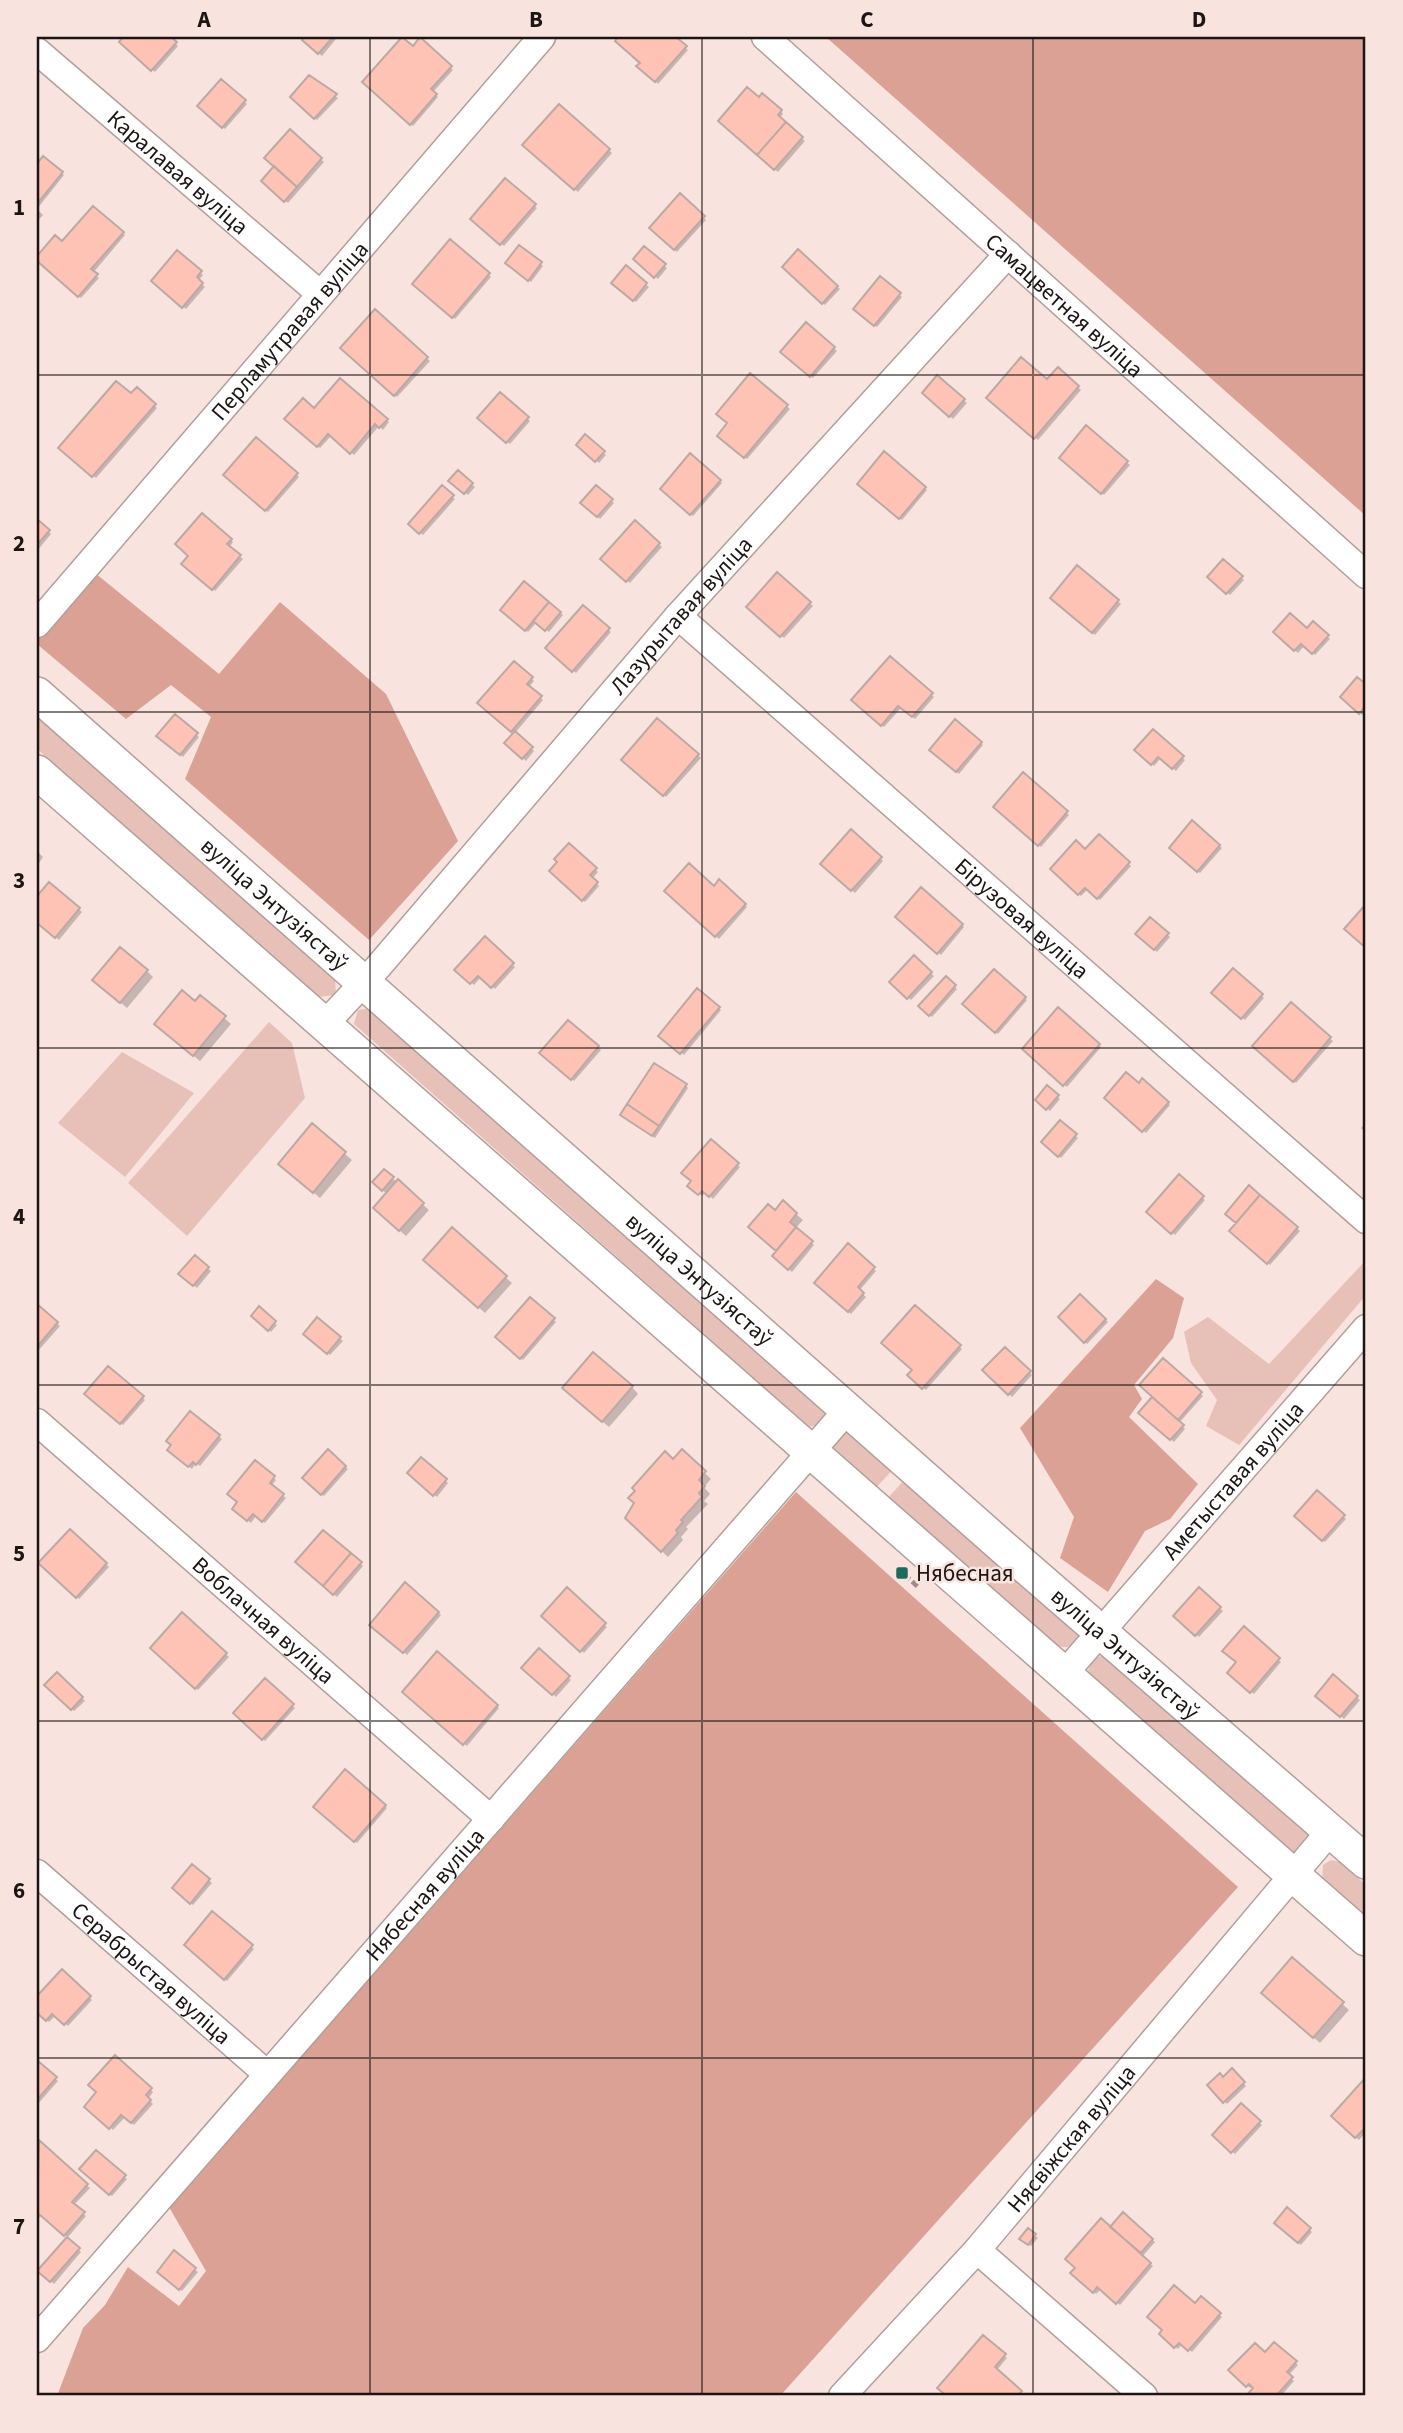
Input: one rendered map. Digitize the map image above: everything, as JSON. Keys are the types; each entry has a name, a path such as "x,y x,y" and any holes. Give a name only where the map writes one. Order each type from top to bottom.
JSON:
{"street":[{"name":"Перламутравая вуліца","path":"37,624 542,37"},
{"name":"Самацветная вуліца","path":"765,37 1366,575"},
{"name":"Каралавая вуліца","path":"37,51 319,293"},
{"name":"Лазурытавая вуліца","path":"325,1024 678,616 1008,254"},
{"name":"Бірузовая вуліца","path":"678,616 1366,1220"},
{"name":"вуліца Энтузіястаў","path":"37,694 1366,1862"},
{"path":"37,772 812,1450 1366,1940"},
{"name":"Аметыставая вуліца","path":"1065,1674 1366,1328"},
{"name":"Нябесная вуліца","path":"37,2339 266,2073 849,1408"},
{"name":"Воблачная вуліца","path":"37,1422 491,1819"},
{"name":"Нясвіжская вуліца","path":"842,2396 977,2250 1331,1830"},
{"name":"Серабрыстая вуліца","path":"37,1873 266,2073"},
{"path":"977,2250 1144,2396"}],"shaded area":[{"path":"826,37 1366,37 1366,516"},
{"path":"95,573 219,674 280,602 386,694 458,841 369,940 185,779 211,717 171,685 126,719 37,644 37,640"},
{"path":"37,709 335,978 336,995 318,997 37,749"},
{"path":"371,1008 825,1406 826,1416 817,1425 809,1427 354,1024 358,1010"},
{"path":"269,1022 292,1043 305,1098 187,1236 128,1183"},
{"path":"122,1052 194,1093 125,1177 58,1123"},
{"path":"1366,1260 1366,1295 1239,1445 1206,1426 1217,1400 1191,1363 1184,1332 1208,1317 1269,1364"},
{"path":"1156,1279 1184,1298 1173,1338 1134,1385 1142,1399 1129,1417 1198,1484 1170,1519 1145,1531 1108,1592 1060,1558 1074,1517 1020,1428"},
{"path":"852,1429 895,1467 875,1489 833,1451 839,1437"},
{"path":"906,1478 1074,1625 1078,1635 1075,1643 1067,1647 1056,1647 887,1499"},
{"path":"796,1492 1238,1887 780,2396 57,2396 83,2328 105,2305 128,2267 179,2306 206,2271 169,2207"},
{"path":"1107,1653 1311,1832 1302,1849 1291,1855 1087,1674 1092,1660"},
{"path":"1331,1860 1340,1862 1366,1885 1366,1922 1322,1883 1323,1865"}],"building":[{"path":"123,37 171,37 177,42 151,71 119,42"},
{"path":"304,37 333,37 318,54 302,40"},
{"path":"402,37 413,46 420,37 452,66 431,89 437,94 410,125 362,82"},
{"path":"618,37 676,37 687,46 655,82 636,66 640,63 615,41"},
{"path":"309,75 337,94 314,119 290,97"},
{"path":"221,79 246,100 222,128 197,106"},
{"path":"747,87 759,97 762,93 782,110 778,115 786,122 757,155 718,121"},
{"path":"559,104 610,149 574,190 522,145"},
{"path":"786,122 803,137 774,170 757,155"},
{"path":"290,129 322,158 297,187 264,158"},
{"path":"43,156 63,172 37,204 37,164"},
{"path":"274,166 297,187 284,202 261,181"},
{"path":"505,178 536,204 500,245 470,219"},
{"path":"680,193 705,216 674,250 649,228"},
{"path":"93,206 124,232 91,269 98,274 78,297 37,261 37,256 55,235 62,241"},
{"path":"450,239 490,273 452,318 412,284"},
{"path":"519,245 542,262 528,281 505,263"},
{"path":"644,246 666,264 654,278 633,259"},
{"path":"798,249 838,286 822,304 782,267"},
{"path":"177,250 202,271 197,277 203,283 182,308 151,281"},
{"path":"626,265 647,283 633,301 611,283"},
{"path":"880,276 901,293 874,326 853,309"},
{"path":"375,309 428,357 394,396 340,348"},
{"path":"806,322 835,347 810,377 780,352"},
{"path":"1021,357 1047,379 1058,367 1079,386 1034,439 986,398"},
{"path":"750,373 788,405 744,458 717,436 727,423 716,414"},
{"path":"937,375 965,399 949,417 922,393"},
{"path":"340,378 388,419 379,428 375,424 350,454 328,434 317,447 284,419 303,398 314,408"},
{"path":"116,381 131,393 137,387 156,404 92,477 58,448"},
{"path":"500,392 529,417 506,443 477,418"},
{"path":"1086,425 1128,461 1101,494 1059,458"},
{"path":"585,434 605,451 595,462 576,445"},
{"path":"256,437 298,473 265,511 223,475"},
{"path":"884,451 926,487 899,519 857,484"},
{"path":"690,453 721,480 690,515 660,489"},
{"path":"458,470 473,483 464,494 448,481"},
{"path":"442,485 454,495 419,534 408,524"},
{"path":"596,485 613,499 597,517 580,503"},
{"path":"202,513 232,539 227,544 241,555 212,590 181,564 188,556 175,544"},
{"path":"37,519 50,530 37,545"},
{"path":"635,520 660,543 626,582 600,559"},
{"path":"1223,559 1243,576 1226,594 1207,577"},
{"path":"1077,565 1119,600 1092,633 1050,598"},
{"path":"777,572 811,602 780,637 746,607"},
{"path":"524,581 549,602 525,631 500,610"},
{"path":"549,602 561,612 545,631 533,621"},
{"path":"583,605 610,628 572,672 545,648"},
{"path":"1290,613 1307,628 1313,621 1329,635 1312,654 1301,644 1294,651 1273,632"},
{"path":"890,656 933,693 912,717 898,706 881,726 851,700"},
{"path":"514,661 533,677 527,684 542,696 511,732 477,703"},
{"path":"1357,677 1366,684 1366,705 1359,714 1340,697"},
{"path":"175,714 198,733 180,755 156,736"},
{"path":"657,718 699,754 663,796 621,760"},
{"path":"955,719 982,742 956,772 929,750"},
{"path":"1153,729 1184,756 1172,769 1158,757 1151,765 1134,750"},
{"path":"515,731 533,747 522,759 504,743"},
{"path":"1023,772 1068,811 1038,846 993,807"},
{"path":"1192,820 1220,845 1197,872 1169,848"},
{"path":"851,829 882,857 851,891 820,864"},
{"path":"1099,834 1130,862 1097,899 1085,888 1078,895 1050,869 1076,840 1085,849"},
{"path":"569,843 597,868 590,875 598,882 582,901 549,871 557,862 554,859"},
{"path":"689,863 714,886 719,879 746,904 715,937 664,891"},
{"path":"49,882 80,908 55,938 37,923 37,896"},
{"path":"921,887 963,924 937,954 895,917"},
{"path":"1366,904 1366,948 1344,929"},
{"path":"1150,917 1169,933 1154,950 1135,934"},
{"path":"485,936 514,963 491,988 478,976 470,984 454,970"},
{"path":"120,947 148,970 120,1003 92,980"},
{"path":"914,955 932,972 907,999 889,982"},
{"path":"1233,968 1263,994 1241,1019 1211,993"},
{"path":"994,969 1026,997 995,1033 962,1004"},
{"path":"946,976 956,985 929,1016 918,1006"},
{"path":"697,988 720,1007 680,1054 658,1036"},
{"path":"182,990 195,1001 200,995 226,1016 193,1056 154,1024"},
{"path":"1291,1002 1331,1037 1293,1082 1252,1046"},
{"path":"1058,1007 1100,1044 1063,1086 1022,1049"},
{"path":"568,1020 599,1046 571,1080 539,1053"},
{"path":"654,1063 687,1084 659,1126 627,1104"},
{"path":"1126,1072 1139,1083 1142,1078 1169,1102 1142,1132 1104,1098"},
{"path":"1047,1085 1059,1095 1046,1110 1035,1100"},
{"path":"627,1104 659,1126 652,1136 620,1115"},
{"path":"1060,1120 1077,1134 1058,1157 1041,1142"},
{"path":"312,1123 346,1152 313,1193 278,1164"},
{"path":"711,1139 739,1163 709,1197 702,1191 698,1195 687,1186 691,1181 681,1173"},
{"path":"384,1169 394,1177 382,1191 372,1182"},
{"path":"1179,1174 1204,1196 1171,1234 1146,1212"},
{"path":"398,1179 424,1203 399,1231 373,1208"},
{"path":"1249,1185 1260,1195 1236,1223 1225,1214"},
{"path":"1260,1195 1298,1227 1267,1264 1229,1231"},
{"path":"783,1200 797,1213 790,1222 796,1227 776,1251 748,1227 768,1204 775,1210"},
{"path":"452,1227 507,1276 478,1308 423,1260"},
{"path":"796,1227 813,1241 788,1270 772,1256"},
{"path":"848,1243 875,1267 858,1287 864,1293 848,1312 814,1283"},
{"path":"195,1255 209,1267 193,1286 178,1274"},
{"path":"1080,1294 1106,1319 1084,1343 1058,1317"},
{"path":"530,1297 555,1318 520,1359 495,1337"},
{"path":"37,1304 58,1322 37,1347"},
{"path":"915,1305 961,1345 922,1389 907,1375 912,1370 881,1343"},
{"path":"259,1306 276,1321 268,1331 251,1316"},
{"path":"317,1317 341,1337 327,1354 303,1334"},
{"path":"1005,1347 1031,1371 1008,1395 982,1370"},
{"path":"593,1352 633,1386 602,1422 562,1388"},
{"path":"1163,1358 1202,1392 1178,1420 1139,1385"},
{"path":"108,1366 144,1396 120,1424 84,1394"},
{"path":"1152,1397 1184,1425 1170,1440 1138,1413"},
{"path":"190,1411 220,1435 196,1465 193,1462 188,1467 167,1450 171,1445 166,1441"},
{"path":"328,1449 346,1466 321,1495 302,1478"},
{"path":"682,1449 706,1471 699,1480 705,1486 699,1493 702,1497 681,1520 683,1522 676,1530 678,1533 661,1552 625,1518 634,1503 628,1498 635,1491 632,1488 665,1451 673,1459"},
{"path":"421,1457 447,1479 433,1496 407,1473"},
{"path":"255,1460 275,1476 270,1483 284,1494 262,1522 253,1514 247,1521 232,1509 237,1502 227,1494"},
{"path":"1317,1490 1345,1515 1322,1541 1294,1516"},
{"path":"70,1529 107,1563 76,1598 38,1563"},
{"path":"323,1530 351,1553 323,1586 295,1562"},
{"path":"351,1553 362,1562 333,1595 323,1586"},
{"path":"405,1582 439,1612 403,1653 369,1625"},
{"path":"567,1587 606,1623 580,1652 541,1616"},
{"path":"1199,1587 1221,1607 1195,1636 1173,1616"},
{"path":"182,1612 227,1653 195,1689 150,1648"},
{"path":"1244,1626 1280,1658 1250,1693 1227,1673 1236,1662 1222,1651"},
{"path":"539,1648 570,1676 552,1695 521,1668"},
{"path":"437,1651 498,1705 463,1745 402,1692"},
{"path":"57,1672 83,1697 71,1710 44,1685"},
{"path":"1333,1674 1358,1696 1340,1717 1315,1696"},
{"path":"265,1678 294,1704 262,1740 233,1713"},
{"path":"345,1769 386,1805 354,1842 313,1807"},
{"path":"192,1864 210,1879 190,1904 172,1888"},
{"path":"212,1911 253,1945 224,1980 184,1945"},
{"path":"1292,1957 1344,2002 1313,2038 1261,1993"},
{"path":"62,1969 91,1996 64,2025 52,2014 46,2021 37,2013 37,1996"},
{"path":"115,2055 152,2088 146,2095 151,2100 131,2123 121,2115 109,2129 84,2107 96,2092 88,2085"},
{"path":"37,2062 57,2077 37,2100"},
{"path":"1232,2068 1245,2082 1223,2103 1207,2085 1220,2073 1223,2077"},
{"path":"1366,2077 1366,2127 1355,2138 1331,2116"},
{"path":"1241,2103 1261,2121 1231,2153 1212,2135"},
{"path":"39,2140 88,2184 72,2202 85,2212 64,2236 39,2214 37,2216"},
{"path":"96,2150 126,2175 109,2195 79,2169"},
{"path":"1287,2207 1311,2228 1298,2243 1274,2223"},
{"path":"1123,2212 1153,2239 1141,2253 1110,2227"},
{"path":"1101,2218 1151,2263 1116,2304 1097,2287 1093,2293 1070,2273 1075,2268 1065,2259"},
{"path":"1028,2228 1036,2234 1028,2245 1019,2239"},
{"path":"67,2237 80,2248 50,2282 37,2271"},
{"path":"174,2250 196,2268 179,2290 157,2272"},
{"path":"1174,2285 1195,2303 1201,2296 1221,2313 1188,2351 1179,2343 1174,2348 1159,2334 1162,2330 1147,2317"},
{"path":"983,2335 1006,2354 995,2367 1022,2391 1017,2396 947,2396 937,2388"},
{"path":"1274,2342 1297,2361 1287,2372 1293,2377 1276,2396 1246,2396 1253,2388 1249,2384 1246,2387 1228,2370 1255,2343 1265,2352"}],"place":[{"name":"Нябесная","path":"902,1573"}]}
